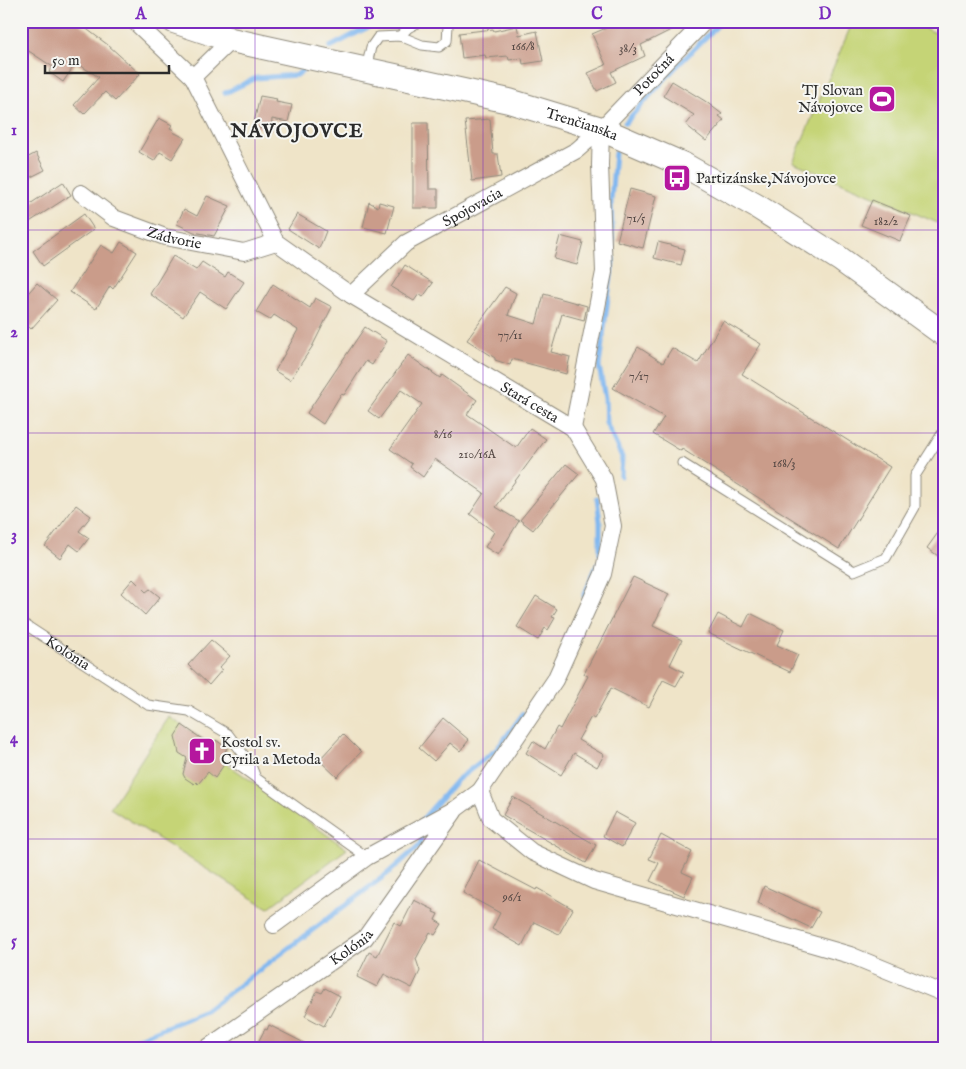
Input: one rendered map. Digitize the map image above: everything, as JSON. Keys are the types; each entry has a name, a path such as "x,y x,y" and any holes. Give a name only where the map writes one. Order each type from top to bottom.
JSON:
{"main road":[{"name":"Trenčianska","path":"174,21 231,40 509,101 602,129 684,165 758,207 840,259 945,335"}],"street":[{"name":"Stará cesta","path":"134,21 193,77 276,242 351,295 573,428 604,479 613,526 603,574 555,680 480,790 457,808"},
{"name":"Potočná","path":"602,129 705,21"},
{"path":"193,77 231,40"},
{"path":"573,428 604,272 600,165 602,129"},
{"name":"Spojovacia","path":"351,295 406,243 577,150 602,129"},
{"name":"Zádvorie","path":"81,193 114,218 165,237 244,252 276,242"},
{"path":"480,790 491,819 532,852 594,880 850,955 945,994"},
{"path":"274,925 367,857 457,808"},
{"name":"Kolónia","path":"207,1048 365,938 457,808"}],"lane":[{"path":"400,36 408,28 421,21"},
{"path":"366,70 371,47 378,37 400,36 422,44 439,47 447,42 448,26 445,21"},
{"path":"682,463 854,571 886,558 916,507 915,476 945,429"},
{"name":"Kolónia","path":"21,622 148,705 189,711 228,734 250,763 256,778"},
{"name":"Kolónia","path":"228,758 367,857"}],"green space":[{"name":"TJ Slovan Návojovce","path":"853,21 908,21 945,37 945,226 793,162"},
{"path":"169,717 212,745 216,740 227,748 224,754 229,757 226,763 347,849 268,908 110,808"}],"building":[{"path":"21,21 76,21 108,45 140,74 115,101 105,92 84,114 74,105 99,77 76,63 63,82 49,72 53,67 21,46"},
{"path":"602,21 689,21 641,45 645,56 611,72 616,82 597,91 588,73 606,65 592,34 606,28"},
{"path":"517,26 519,35 537,31 543,61 523,64 522,58 509,60 508,56 486,58 485,55 462,58 459,33 493,29 494,31"},
{"path":"672,81 722,114 719,116 724,120 706,141 686,125 694,115 663,96"},
{"path":"260,96 277,99 276,102 292,105 288,122 272,119 271,130 253,127"},
{"path":"159,118 172,125 170,128 174,130 173,132 185,138 172,159 160,152 154,161 139,152"},
{"path":"490,119 493,154 498,154 501,177 472,181 465,121"},
{"path":"413,123 428,123 429,189 438,189 438,208 413,208"},
{"path":"36,153 45,170 21,182 21,161"},
{"path":"63,182 71,195 28,223 21,215 21,210"},
{"path":"630,189 656,196 643,248 617,241"},
{"path":"207,196 230,206 214,236 194,232 177,224 184,209 197,216"},
{"path":"872,200 911,216 900,241 861,225"},
{"path":"369,202 378,207 379,202 394,206 387,233 363,227"},
{"path":"84,214 94,229 43,266 33,251"},
{"path":"297,214 326,231 319,249 288,229"},
{"path":"560,236 583,242 577,265 554,259"},
{"path":"121,242 137,252 113,289 110,286 96,309 70,292 101,245 114,253"},
{"path":"658,242 685,249 681,265 654,258"},
{"path":"173,256 196,270 202,262 225,277 228,272 244,282 226,309 200,292 183,317 150,294"},
{"path":"405,265 433,283 423,297 419,294 414,301 391,287"},
{"path":"37,283 57,300 31,329 21,320 21,301"},
{"path":"273,284 310,308 315,298 332,307 312,347 290,380 275,371 298,330 274,315 270,320 256,312"},
{"path":"505,287 516,293 508,315 536,324 544,294 587,306 584,320 562,314 551,352 570,357 566,374 512,359 510,365 495,360 495,358 467,340"},
{"path":"723,321 761,344 742,374 890,467 839,549 682,449 681,451 653,434 664,417 613,388 638,347 663,363 672,348 698,363"},
{"path":"365,327 387,341 372,365 366,361 344,395 341,394 323,424 307,413"},
{"path":"408,355 440,378 442,375 477,400 467,414 516,448 530,428 546,439 496,507 519,521 498,555 485,547 494,532 470,514 484,493 435,459 423,477 410,467 412,464 390,449 422,404 401,390 379,419 368,411"},
{"path":"566,464 579,474 533,530 520,520"},
{"path":"76,505 91,516 79,531 89,538 79,551 70,544 60,558 45,546"},
{"path":"945,523 945,561 927,548"},
{"path":"633,577 669,594 653,626 682,640 670,665 684,672 676,686 663,680 649,707 611,688 594,719 591,717 578,740 604,755 597,767 574,753 561,775 526,753 533,741 545,749 557,727 560,729 588,676 584,674"},
{"path":"133,579 146,592 150,589 160,597 145,615 121,593"},
{"path":"536,596 557,609 552,617 555,618 548,630 545,628 538,640 517,627"},
{"path":"750,613 784,630 777,645 798,655 790,672 708,633 718,614 743,627"},
{"path":"211,640 230,656 219,668 222,670 209,685 188,665"},
{"path":"443,718 469,740 460,751 450,743 434,761 419,748"},
{"name":"Kostol sv. Cyrila a Metoda","path":"182,725 212,746 216,740 227,748 222,757 225,763 215,778 208,772 198,784 196,782 194,784 185,778 183,774 187,758 179,753 175,736"},
{"path":"343,734 361,752 337,777 319,760"},
{"path":"513,797 596,845 586,863 503,815"},
{"path":"615,812 635,823 622,847 603,836"},
{"path":"661,835 692,852 682,872 693,877 684,896 650,881 659,863 649,859"},
{"path":"479,860 536,890 537,888 573,909 559,934 534,922 522,946 492,929 500,913 463,893"},
{"path":"764,886 820,912 811,928 758,903"},
{"path":"414,900 434,910 433,912 438,914 435,920 442,924 435,935 430,932 416,959 420,971 412,988 384,974 377,987 357,977 369,952 377,956 394,922 401,926"},
{"path":"325,988 340,996 324,1026 305,1016 317,991 322,993"},
{"path":"269,1025 314,1048 255,1048"}],"waterway":[{"path":"330,47 380,21"},
{"path":"625,123 672,71 722,21"},
{"path":"225,93 256,78 297,75 303,70"},
{"path":"615,153 611,201 613,260 599,366 605,398 606,423 622,457 621,476"},
{"path":"597,498 600,522 600,554"},
{"path":"584,596 598,563"},
{"path":"422,820 457,780 497,749 523,714"},
{"path":"115,1048 205,1011 387,874 420,845 421,837"}],"place":[{"name":"TJ Slovan Návojovce","path":"882,99"},
{"name":"Partizánske,Návojovce","path":"677,178"},
{"name":"Kostol sv. Cyrila a Metoda","path":"202,751"}],"district":[{"name":"NÁVOJOVCE","path":"297,131"}]}
